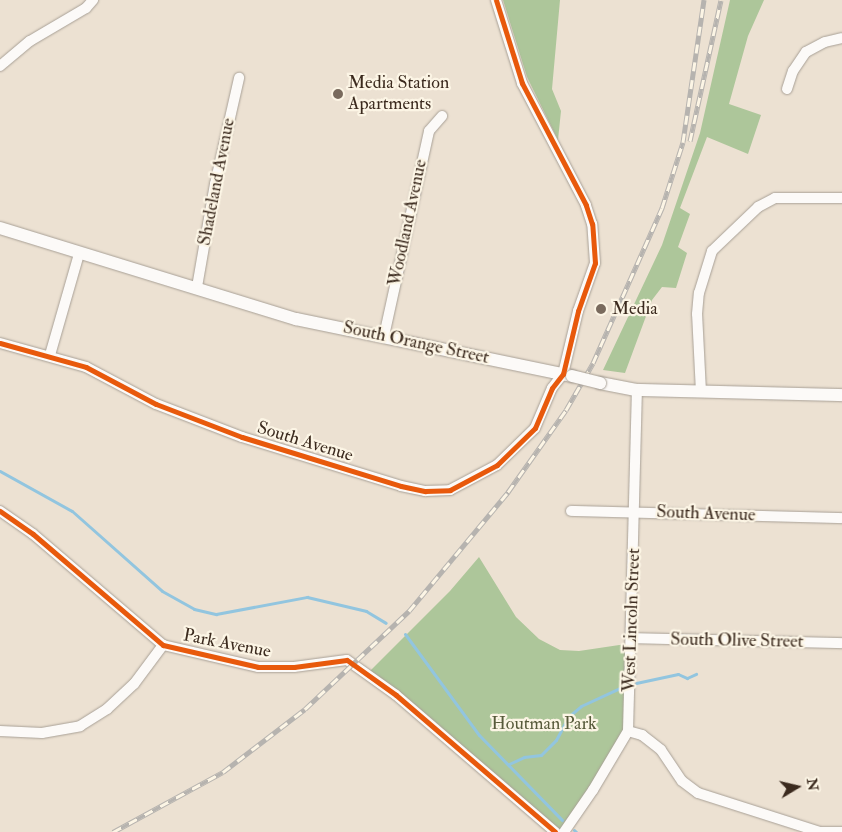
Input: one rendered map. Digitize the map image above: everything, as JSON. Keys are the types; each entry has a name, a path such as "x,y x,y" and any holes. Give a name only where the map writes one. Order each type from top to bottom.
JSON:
{"main road":[{"name":"South Orange Street","path":"0,228 79,254 197,287 296,318 600,383 637,390 842,395"}],"street":[{"path":"0,66 30,41 86,8 93,0"},
{"path":"496,0 522,83 577,184 592,224 595,263 592,278 578,311 568,375"},
{"path":"788,90 793,71 806,52 825,42 842,38"},
{"name":"Shadeland Avenue","path":"197,287 215,184 239,78"},
{"name":"Woodland Avenue","path":"384,336 428,130 442,116"},
{"path":"701,392 697,307 704,269 712,251 758,207 775,198 842,198"},
{"path":"50,355 79,254"},
{"name":"South Avenue","path":"0,343 50,355 86,367 156,404 242,438 425,491 450,490 497,465 536,428 552,388 568,375"},
{"name":"West Lincoln Street","path":"564,832 593,790 628,732 632,638 637,390"},
{"name":"South Avenue","path":"570,511 842,518"},
{"name":"Park Avenue","path":"0,512 33,534 163,645 258,668 294,667 347,660 396,695 555,832"},
{"name":"South Olive Street","path":"632,638 842,643"},
{"path":"0,731 42,734 80,726 106,710 134,684 163,645"},
{"path":"628,732 642,735 661,750 682,781 698,793 820,832 842,832"}],"green space":[{"path":"503,0 560,0 552,89 561,111 558,140 527,77"},
{"path":"730,0 764,0 748,36 729,104 761,115 748,154 707,137 680,208 690,214 678,247 687,253 676,288 662,287 652,300 625,373 603,370 662,245 700,133"},
{"name":"Houtman Park","path":"479,557 516,617 539,639 560,650 579,651 626,644 628,731 564,832 555,832 367,674 450,591"}],"waterway":[{"path":"0,471 72,511 162,591 194,609 216,614 307,597 366,611 386,623"},
{"path":"405,634 479,735 562,820"},
{"path":"636,683 678,674 687,678 696,674"},
{"path":"509,764 524,757 541,755 556,740 568,717 581,706 622,687"}],"railway":[{"path":"113,832 223,772 305,709 409,611 508,492 566,410 593,363 662,208 683,142 704,0"},
{"path":"690,141 721,0"}],"cycle path":[{"path":"0,343 86,367 156,404 242,437 401,486 425,491 450,490 497,465 535,428 552,388 563,374 578,311 595,263 592,224 586,205 522,83 496,0"},
{"path":"0,511 33,534 163,645 258,667 294,667 347,660 396,695 555,832"}],"place":[{"name":"Media Station Apartments","path":"338,94"},
{"name":"Media","path":"601,309"}]}
